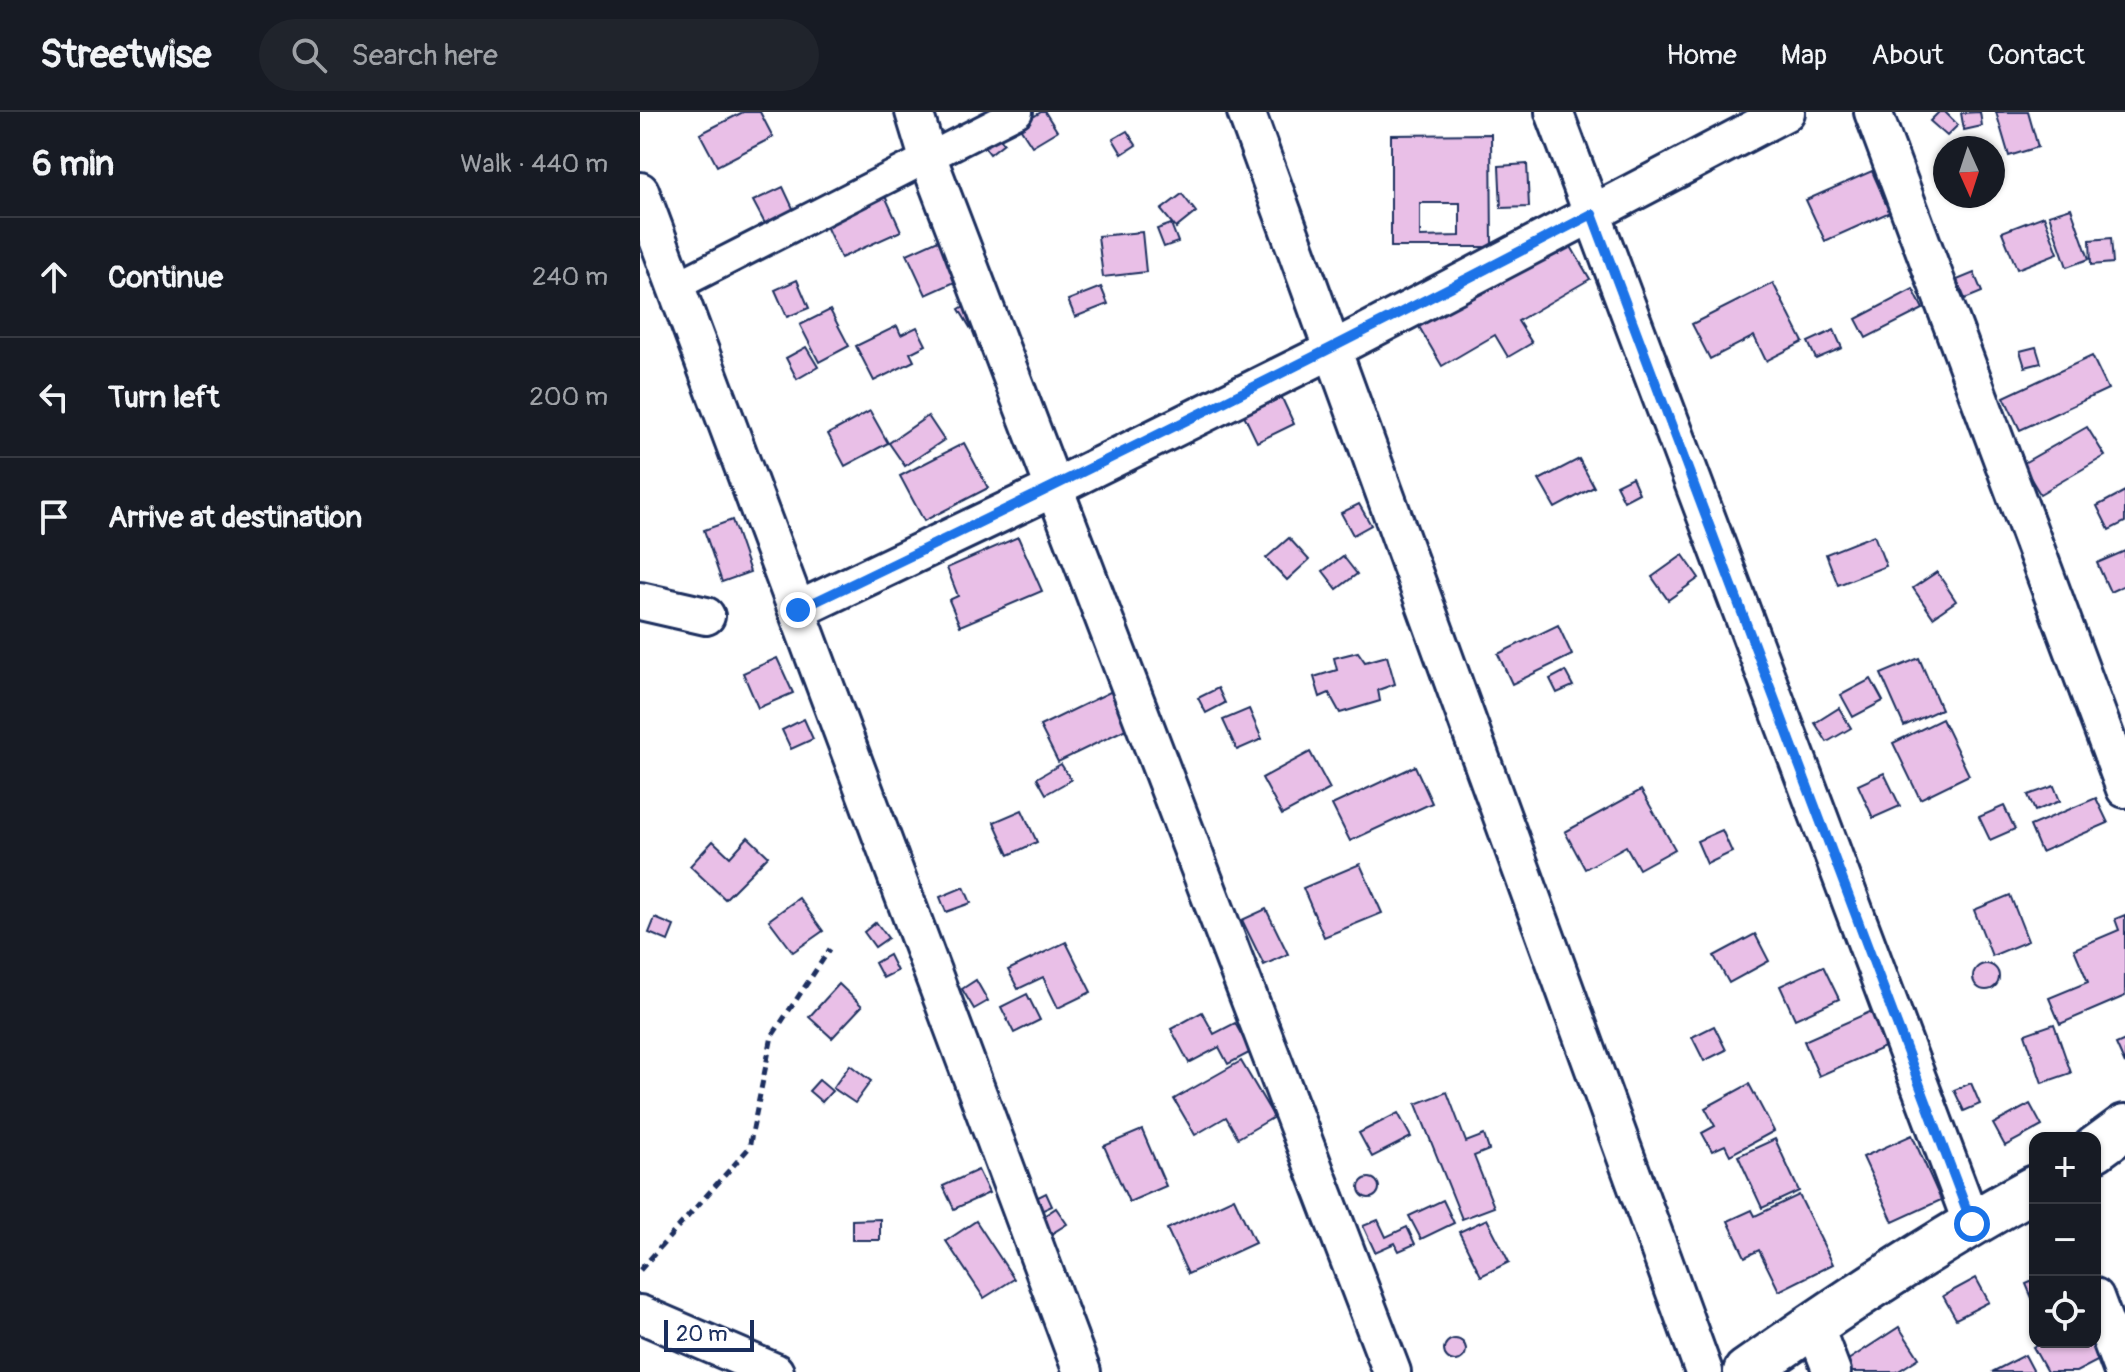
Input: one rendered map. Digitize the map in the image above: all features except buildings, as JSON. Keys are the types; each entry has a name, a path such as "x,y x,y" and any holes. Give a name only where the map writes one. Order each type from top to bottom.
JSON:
{"main road":[{"path":"2101,1145 2125,1127"},
{"path":"1746,1372 1972,1224 2029,1191"}],"street":[{"path":"914,112 928,158 1392,1372"},
{"path":"676,286 1018,112"},
{"path":"1246,112 1704,1372"},
{"path":"1554,112 1972,1224"},
{"path":"798,610 1332,350 1786,112"},
{"path":"1873,112 2125,789"},
{"path":"640,191 1082,1372"},
{"path":"640,601 706,616"},
{"path":"2101,1313 2123,1372"},
{"path":"640,1314 775,1372"},
{"path":"1814,1325 1832,1372"}],"path":[{"path":"640,1270 749,1148 772,1036 830,949"}],"route":[{"path":"798,610 1332,350 1592,214 1972,1224"}]}
